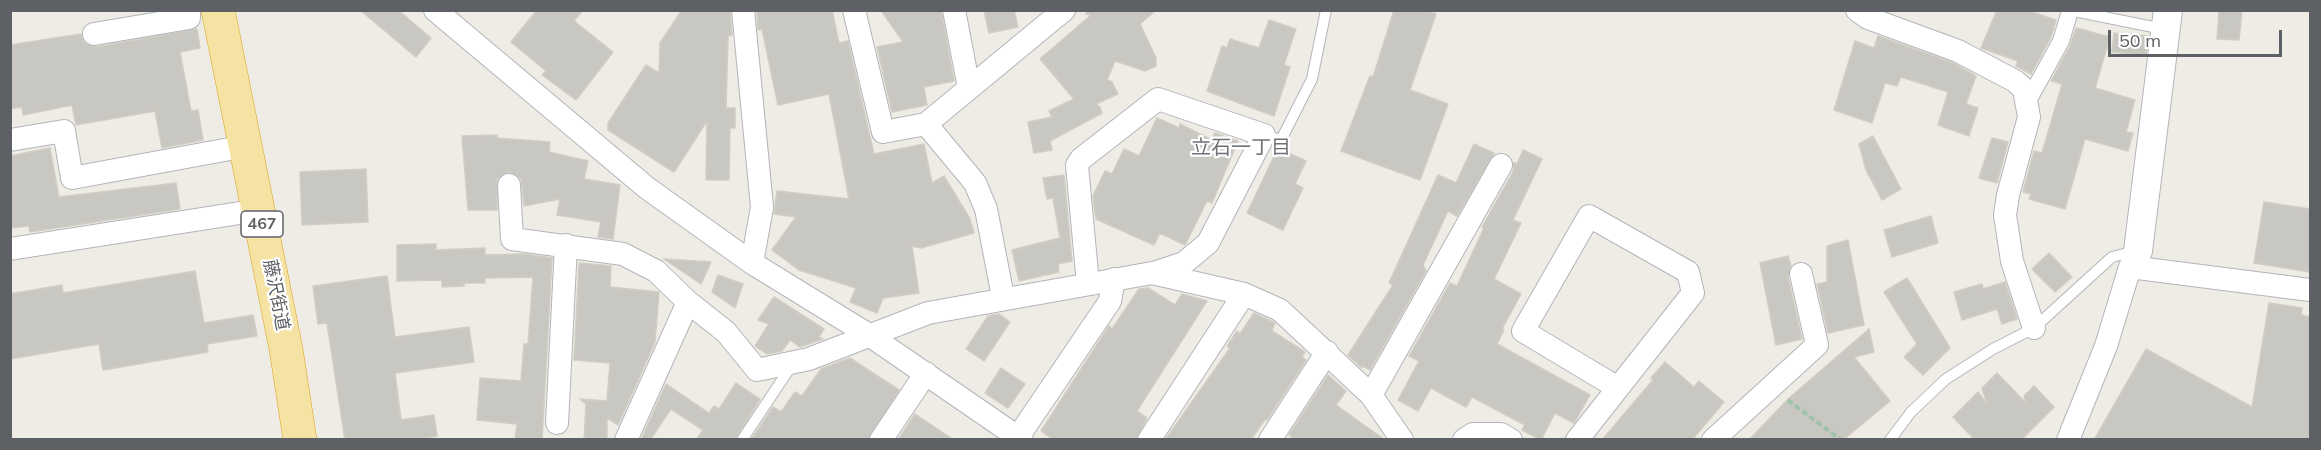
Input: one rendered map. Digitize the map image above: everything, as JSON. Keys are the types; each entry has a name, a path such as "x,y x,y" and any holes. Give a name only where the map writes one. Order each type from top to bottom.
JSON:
{"highway":[{"name":"藤沢街道","path":"218,10 286,350 300,440"}],"street":[{"path":"94,34 189,18 189,10"},
{"path":"435,10 647,188 752,263 869,335 1019,439 1110,301 1114,279"},
{"path":"743,10 762,207 752,263"},
{"path":"854,10 884,132 926,124 1064,10"},
{"path":"954,10 969,88"},
{"path":"1857,10 1868,18 1958,51 2024,88 2029,117 2008,195 2005,215 2012,261 2034,328"},
{"path":"2028,101 2061,40 2070,11"},
{"path":"2068,440 2106,346 2134,259 2167,20"},
{"path":"509,186 512,239 623,254 656,271 688,302 726,332 757,370 809,359 928,313 1003,297 1088,284 1152,273 1184,263 1208,243 1264,135 1158,99 1081,159 1077,165 1088,284"},
{"path":"926,124 975,183 986,209 1003,297"},
{"path":"10,140 64,131 72,178 246,146"},
{"path":"1371,395 1501,165"},
{"path":"10,249 259,210"},
{"path":"1577,440 1618,388 1693,292 1688,272 1589,216 1523,331 1618,388"},
{"path":"557,423 567,245"},
{"path":"2134,259 2310,290"},
{"path":"1152,273 1244,294 1280,310 1371,395 1402,440"},
{"path":"1713,440 1817,345 1801,274"},
{"path":"1149,440 1244,294"},
{"path":"626,440 688,302"},
{"path":"1270,440 1327,352"},
{"path":"881,440 926,373"},
{"path":"1464,440 1473,434 1501,434 1511,440"}],"lane":[{"path":"1264,135 1281,140 1312,79 1326,10"},
{"path":"2070,11 2167,20"},
{"path":"1890,440 1911,412 1947,379 2034,328 2112,257 2134,259"},
{"path":"742,440 794,362"}],"path":[{"path":"1770,387 1841,440"}],"building":[{"path":"360,10 398,10 431,38 416,57"},
{"path":"537,10 583,10 574,21 613,52 576,100 542,75 546,71 511,42"},
{"path":"682,10 730,10 732,35 728,36 726,108 735,108 735,128 730,128 729,180 706,180 707,121 674,172 608,130 608,123 646,65 659,73 660,43"},
{"path":"757,10 832,10 839,43 848,41 874,154 924,144 932,183 944,176 970,219 974,233 921,248 912,246 919,293 883,298 877,313 850,302 856,288 799,270 772,250 796,217 774,214 777,191 849,199 829,94 778,105 762,29 758,30"},
{"path":"881,10 941,10 954,81 924,87 927,105 892,112 877,47 903,42"},
{"path":"984,10 1014,10 1018,27 989,33"},
{"path":"1087,10 1156,10 1140,24 1156,58 1156,66 1145,71 1115,61 1107,80 1112,82 1118,94 1096,104 1102,113 1050,141 1052,150 1034,153 1028,122 1052,117 1049,111 1074,99 1040,59 1091,15 1086,14"},
{"path":"1394,10 1424,10 1436,14 1410,90 1448,104 1420,180 1341,151 1370,76 1373,77"},
{"path":"1997,10 2026,10 2056,20 2051,37 2031,74 2016,66 2018,61 1981,48"},
{"path":"2219,10 2242,10 2239,40 2217,39"},
{"path":"1269,20 1296,29 1284,65 1290,67 1274,116 1207,91 1222,46 1227,48 1230,39 1259,48"},
{"path":"2076,28 2110,37 2095,88 2135,100 2126,132 2133,133 2128,151 2085,139 2065,209 2029,199 2031,194 2023,192 2034,151 2042,153 2062,84 2051,81 2070,46"},
{"path":"197,29 200,48 180,52 191,111 198,110 203,140 162,148 155,111 76,125 72,105 23,115 22,107 10,109 10,45 81,34 84,43 96,47"},
{"path":"2114,33 2148,36 2146,55 2112,52"},
{"path":"1878,36 1953,63 1976,76 1966,104 1978,108 1969,136 1938,125 1948,92 1901,77 1897,86 1885,83 1872,123 1834,110 1855,41 1874,48"},
{"path":"1157,118 1179,128 1180,124 1212,140 1215,133 1238,141 1212,203 1207,201 1185,245 1160,233 1154,245 1096,219 1093,196 1105,171 1112,174 1124,149 1139,156"},
{"path":"497,135 497,138 550,142 549,152 588,161 584,179 620,185 613,239 598,237 601,222 557,215 560,199 524,206 521,178 509,172 497,179 497,210 468,210 462,136"},
{"path":"1873,136 1901,189 1882,200 1866,170 1859,144"},
{"path":"1992,138 2008,142 1997,183 1979,178"},
{"path":"1474,144 1494,153 1457,216 1448,211 1423,265 1426,271 1370,370 1363,366 1362,368 1348,355 1393,285 1389,283 1438,175 1456,183"},
{"path":"50,148 59,197 176,183 180,209 30,232 29,226 10,228 10,156"},
{"path":"1278,148 1306,161 1295,184 1303,188 1283,230 1247,213"},
{"path":"1523,150 1542,159 1513,220 1521,223 1494,279 1521,294 1502,329 1504,330 1497,344 1590,395 1574,423 1555,413 1541,440 1522,430 1525,425 1472,397 1466,407 1431,388 1418,411 1398,400 1419,361 1409,356 1450,283 1457,286 1484,228 1482,227 1513,172 1514,162 1517,164"},
{"path":"366,169 368,222 302,225 300,172"},
{"path":"1064,175 1072,261 1058,264 1059,272 1019,281 1012,250 1060,238 1053,198 1047,199 1043,178"},
{"path":"2264,202 2310,209 2310,272 2254,263"},
{"path":"1931,216 1938,243 1892,257 1884,230"},
{"path":"1848,240 1864,325 1828,333 1817,284 1827,282 1827,246"},
{"path":"436,244 436,250 485,248 485,255 524,254 552,258 542,440 515,440 517,424 477,420 480,378 521,381 524,344 528,344 533,277 485,278 485,283 464,283 464,286 442,287 442,280 397,281 397,245"},
{"path":"2049,253 2072,277 2055,292 2032,269"},
{"path":"1788,256 1791,266 1788,277 1802,339 1776,345 1760,263"},
{"path":"664,259 711,262 701,284"},
{"path":"579,263 611,266 610,287 659,292 655,342 618,425 607,418 607,440 584,440 586,404 580,399 607,401 610,363 574,360"},
{"path":"195,271 204,323 253,315 257,336 207,344 208,352 103,370 99,344 10,359 10,294 62,285 63,293"},
{"path":"718,275 743,284 735,308 712,292"},
{"path":"387,276 395,337 469,327 474,362 395,373 401,420 434,415 437,436 409,440 345,440 327,323 318,324 313,286"},
{"path":"1907,278 1950,348 1923,375 1904,357 1917,344 1884,292"},
{"path":"2005,282 2017,319 2002,324 1997,309 1962,320 1954,292 1982,284 1983,289"},
{"path":"1148,288 1175,305 1182,294 1207,301 1137,411 1147,418 1136,440 1054,440 1041,431 1109,326 1112,329 1139,289"},
{"path":"774,297 824,329 819,337 823,339 800,347 790,340 782,351 767,354 755,346 769,324 758,320"},
{"path":"2269,303 2302,308 2301,315 2310,317 2310,440 2094,440 2146,349 2252,407"},
{"path":"1254,313 1275,323 1272,331 1305,352 1302,357 1306,360 1267,420 1265,419 1251,440 1165,440 1230,348 1227,346 1237,331 1240,334"},
{"path":"999,314 1010,322 984,361 966,349 988,316"},
{"path":"1869,329 1874,352 1854,357 1890,401 1843,440 1749,440 1788,399"},
{"path":"850,358 899,390 868,440 751,440 773,407 781,412 795,392 802,396 821,369"},
{"path":"1665,362 1694,387 1699,381 1724,402 1692,440 1602,440 1653,380 1651,378"},
{"path":"1001,368 1025,384 1008,408 985,393"},
{"path":"1997,373 2026,403 2024,396 2034,386 2054,407 2021,440 1975,440 1953,417 1978,392 1987,404 1982,388"},
{"path":"1328,375 1346,391 1336,405 1385,440 1296,440 1289,435"},
{"path":"736,383 760,399 735,440 696,440 703,430 671,409 650,440 641,440 666,384 709,413 714,406 719,409"},
{"path":"915,414 954,440 898,440"}],"district":[{"name":"立石一丁目","path":"1241,148"}]}
